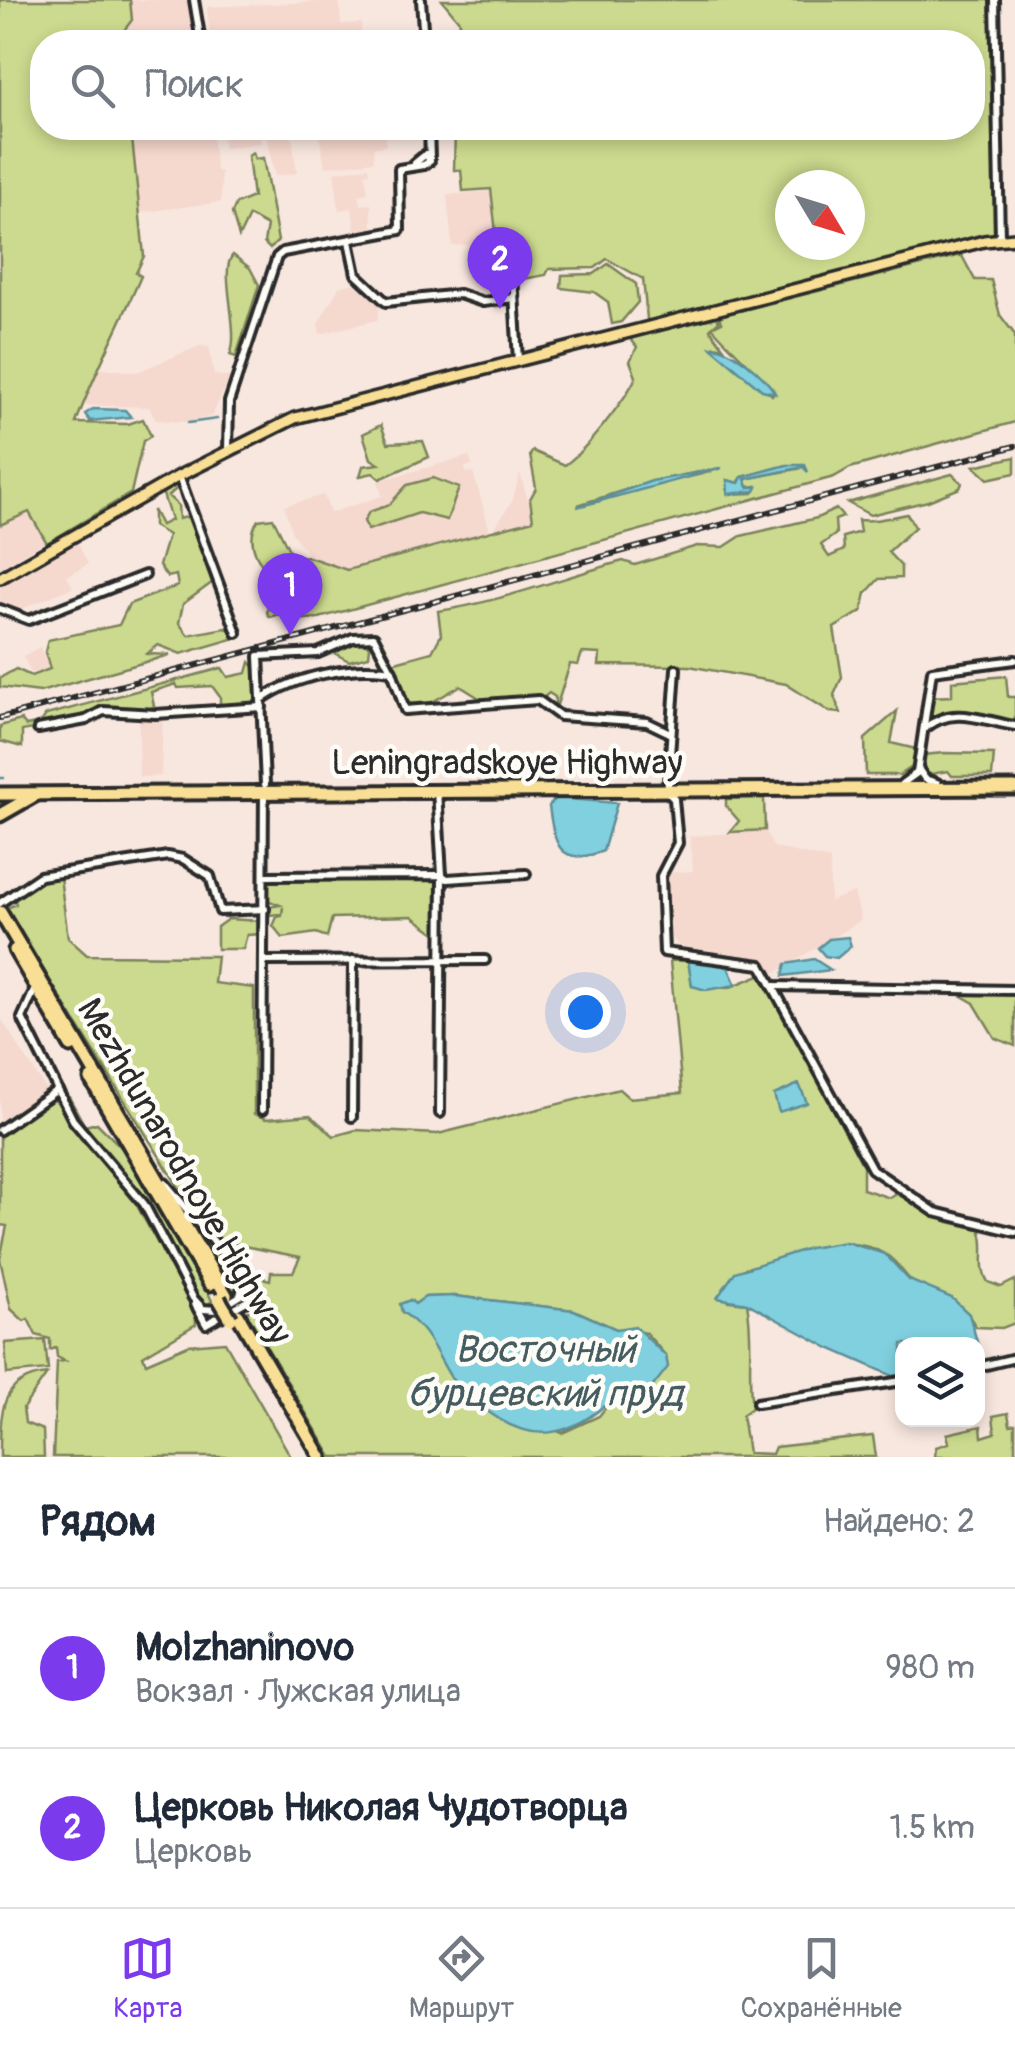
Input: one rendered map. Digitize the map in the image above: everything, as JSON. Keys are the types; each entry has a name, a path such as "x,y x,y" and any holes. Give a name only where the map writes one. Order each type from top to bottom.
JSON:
{"highway":[{"name":"Leningradskoye Highway","path":"0,789 15,786 672,790 903,783 1015,785"},
{"name":"Leningradskoye Highway","path":"0,789 672,790 1015,785"},
{"path":"0,814 19,801 46,792"},
{"name":"Mezhdunarodnoye Highway","path":"0,912 155,1171 312,1457"},
{"name":"Mezhdunarodnoye Highway","path":"0,925 223,1297"},
{"name":"Mezhdunarodnoye Highway","path":"234,1317 321,1457"}],"main road":[{"path":"0,578 179,476 295,418 1000,238 1015,238"}],"street":[{"path":"194,0 199,30"},
{"path":"421,0 423,30"},
{"path":"994,0 1000,238"},
{"path":"228,451 230,402 282,252 400,230 398,172 424,158 427,140"},
{"path":"348,241 356,274 386,302 459,294 482,302 514,298"},
{"path":"512,258 518,360"},
{"path":"179,476 237,633"},
{"path":"0,608 29,620 145,575"},
{"path":"262,1110 265,876 258,660 268,652 318,653 354,638 374,637 392,671 405,710 538,700 560,716 647,722 670,733"},
{"path":"903,783 916,776 932,670 1015,660"},
{"path":"38,729 86,720 103,710 156,714 262,703 282,688 367,666 392,671"},
{"path":"676,669 670,733 678,843 661,876 664,952 754,961 773,986 872,1169 935,1212 1015,1232"},
{"path":"924,729 944,717 963,715 1015,726"},
{"path":"918,768 924,778 937,783"},
{"path":"437,790 442,875 440,1113"},
{"path":"0,902 40,876 168,856 184,859 210,876 220,911 265,909"},
{"path":"265,876 442,875 447,879 526,874"},
{"path":"352,1117 353,960"},
{"path":"265,961 485,960"},
{"path":"32,980 35,995 22,1018 59,1094 89,1142 144,1204 206,1324 254,1296 255,1288 155,1171"},
{"path":"773,986 1015,990"},
{"path":"28,1002 40,1000 49,1009"},
{"path":"0,1130 59,1094"},
{"path":"193,1298 206,1312 236,1300 245,1288 241,1272"},
{"path":"985,1365 1015,1358"},
{"path":"756,1403 895,1383"}],"shaded area":[{"path":"123,0 191,0 195,30 124,30"},
{"path":"339,1 341,24 361,23 361,30 210,30 207,7"},
{"path":"132,140 212,140 216,171 221,172 221,202 137,213"},
{"path":"223,140 261,143 224,148"},
{"path":"267,140 292,140 297,173 275,176"},
{"path":"320,140 385,140 386,146 373,148 374,161 325,167"},
{"path":"369,167 370,173 365,174 368,193 359,195 361,205 371,204 372,228 355,230 352,208 339,210 334,172"},
{"path":"490,191 495,242 452,246 447,195"},
{"path":"355,283 381,303 377,320 320,334 318,324 339,287"},
{"path":"200,346 209,347 214,375 230,377 212,416 187,422 156,420 149,407 84,405 98,368 137,372"},
{"path":"469,456 472,465 465,467 466,473 473,472 490,531 347,569 309,556 292,533 284,506 324,495 330,513 382,496 378,481"},
{"path":"520,473 533,519 493,530 513,500"},
{"path":"29,512 46,541 0,568 0,525"},
{"path":"78,543 88,564 67,576 73,587 15,612 0,604 0,586"},
{"path":"40,647 50,669 31,673 23,656"},
{"path":"163,716 161,776 139,777 139,718"},
{"path":"766,831 773,847 830,860 830,901 854,892 861,920 770,976 762,958 679,946 671,936 667,873 693,871 690,836"},
{"path":"0,1017 47,1091 0,1121"}],"green space":[{"path":"0,0 130,0 132,20 125,30 30,30 30,140 132,140 144,256 136,273 141,276 76,423 128,424 143,419 151,436 143,441 131,493 47,543 29,512 0,525"},
{"path":"442,0 992,0 997,232 654,324 647,319 643,279 607,259 595,268 549,269 546,275 518,280 514,241 497,242 491,189 463,191 461,170 454,170 455,140 985,140 985,30 458,30 460,22"},
{"path":"253,153 255,159 263,158 278,241 270,249 264,243 267,226 249,216 239,237 232,213 236,204 253,197 248,156"},
{"path":"233,255 250,268 259,285 236,357 230,355 233,332 228,273"},
{"path":"962,256 975,280 991,280 1000,315 1015,335 1015,422 850,468 834,477 319,618 292,620 286,612 270,617 267,613 272,577 253,543 258,520 273,518 293,558 306,556 347,570 533,520 530,499 536,488 530,455 533,451 565,465 594,437 636,377 630,361 637,347 630,338 717,317 719,321 713,327 722,322 719,316","holes":["712,327 774,390 772,395 714,346 724,348","787,465 797,469 745,479 748,487 756,486 753,493 728,494 727,480 738,483 742,477","720,468 644,486 578,505 653,481"]},
{"path":"608,264 636,284 638,302 621,322 612,324 608,302 594,292 561,288 562,275 594,274"},
{"path":"381,425 388,443 423,441 429,457 380,479 373,473 360,476 363,466 379,464 371,459 363,434"},
{"path":"1015,457 1015,473 988,479 974,466"},
{"path":"952,474 962,483 960,488 928,501 870,515 848,503"},
{"path":"433,478 459,488 447,520 419,513 368,530 364,521 369,512 389,505 407,485"},
{"path":"178,482 181,485 168,496 178,505 179,519 190,516 213,582 183,604 179,623 188,635 225,628 234,631 236,638 181,654 158,645 147,654 170,655 40,692 0,687 0,678 16,669 31,676 50,669 45,652 48,640 119,625 129,604 178,586 176,575 167,577 159,566 168,535 153,526 153,510 161,525 171,520 162,491"},
{"path":"836,509 843,517 835,520 836,534 821,545 829,557 844,550 843,537 860,532 858,520 907,514 915,527 888,552 901,566 901,578 879,579 866,593 862,611 834,628 842,677 834,695 841,713 830,712 786,684 689,666 599,665 600,654 582,653 578,665 570,664 555,711 555,697 549,693 543,698 484,701 460,686 427,705 402,703 392,663 432,652 441,635 438,611 507,596 623,561 635,565 697,546 724,547 741,536 817,518"},
{"path":"359,641 370,646 369,656 349,661 334,653"},
{"path":"250,662 256,669 259,702 220,706 220,697 212,686 178,688 176,684 151,692 154,706 149,709 100,709 83,719 22,731 22,747 0,741 0,726 21,720 26,726 40,723 46,715 222,668 228,677 247,673"},
{"path":"1006,676 1008,697 1015,697 1015,724 967,711 927,719 930,697 952,696 952,681"},
{"path":"897,711 891,743 916,749 915,765 900,775 866,775 865,739"},
{"path":"994,754 992,776 952,776 948,771 925,775 923,755"},
{"path":"764,798 765,830 730,832 739,821 726,806 726,799"},
{"path":"60,877 68,938 87,955 217,956 214,983 254,988 254,1114 266,1119 310,1115 334,1136 356,1130 438,1134 619,1089 629,1098 682,1093 670,961 688,960 692,986 728,988 762,974 863,1166 863,1189 890,1198 897,1194 949,1222 980,1229 983,1269 988,1282 1001,1287 1015,1280 1015,1323 1002,1328 976,1327 959,1307 916,1285 893,1260 870,1248 852,1244 816,1248 745,1268 729,1301 747,1303 749,1317 752,1408 742,1415 748,1453 772,1454 775,1447 873,1436 876,1457 332,1457 246,1312 256,1309 263,1293 254,1276 270,1280 271,1272 293,1272 300,1257 223,1242 178,1186 5,909 16,904 14,898 39,879","holes":["455,1296 574,1310 616,1329 646,1333 667,1362 641,1396 615,1396 599,1416 562,1433 453,1381 423,1326 402,1312 410,1300 415,1304 425,1297"]},
{"path":"268,877 439,877 438,935 412,916 332,918 327,937 316,933 283,938 273,926 277,917 282,916 283,907 282,914 268,915 268,907 280,905 267,900"},
{"path":"228,919 261,921 262,934 247,935 243,949 217,949 217,927"},
{"path":"955,992 1015,993 1015,1046 995,1038 974,1003"},
{"path":"69,1097 85,1126 97,1123 124,1150 206,1288 212,1301 209,1304 215,1307 202,1304 149,1205 88,1135"},
{"path":"52,1100 59,1102 80,1138 130,1193 195,1312 196,1324 143,1356 146,1363 188,1345 225,1342 291,1457 53,1457 57,1362 65,1361 57,1357 56,1348 50,1350 50,1339 36,1335 28,1319 24,1321 11,1309 0,1259 7,1226 0,1225 0,1136"},
{"path":"182,1210 242,1280 244,1288 234,1297 235,1289 230,1291"},
{"path":"45,1340 48,1370 7,1374 5,1343"},
{"path":"47,1374 23,1408 25,1423 43,1430 44,1457 0,1457 2,1412 11,1390 31,1377"},
{"path":"1008,1413 1010,1425 1015,1424 1015,1457 935,1457 936,1447 949,1443 947,1434 977,1427 981,1427 982,1437 995,1433 993,1416"}],"water":[{"path":"711,347 747,363 775,393 762,390"},
{"path":"93,409 125,410 131,417 90,421 85,414"},
{"path":"787,465 805,465 808,472 803,467 745,479 748,487 757,487 755,491 728,494 727,480 739,483 742,477"},
{"path":"722,468 577,507 652,481"},
{"path":"555,798 617,803 603,851 577,856 561,849 549,806"},
{"path":"848,937 851,946 837,958 825,956 818,948 829,939"},
{"path":"814,959 831,970 783,976 786,964"},
{"path":"688,960 728,967 736,985 706,990 692,986"},
{"path":"799,1084 807,1103 779,1112 774,1095"},
{"path":"846,1242 885,1254 909,1280 952,1298 969,1314 976,1337 895,1337 893,1376 829,1348 747,1303 717,1298 735,1272 809,1248"},
{"name":"Восточный бурцевский пруд","path":"454,1296 574,1310 616,1329 635,1326 666,1356 668,1367 646,1395 615,1396 567,1429 533,1432 516,1428 498,1419 458,1386 425,1334 402,1312 400,1304 410,1300 415,1304 425,1297"}],"waterway":[{"path":"188,423 217,419"}],"railway":[{"path":"0,718 1015,446"}],"place":[{"name":"Церковь Николая Чудотворца","path":"500,309"},
{"name":"Molzhaninovo","path":"290,635"}]}
